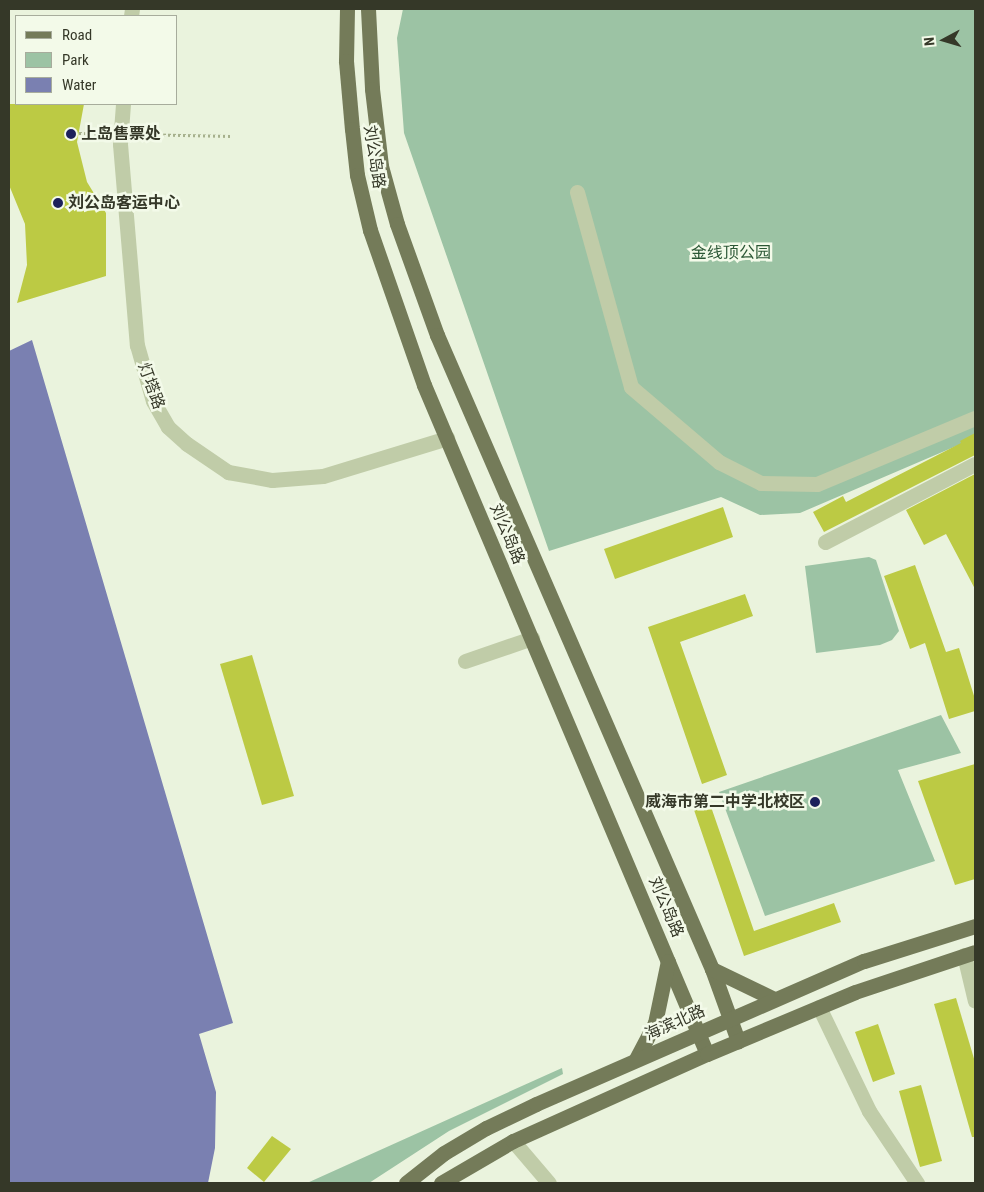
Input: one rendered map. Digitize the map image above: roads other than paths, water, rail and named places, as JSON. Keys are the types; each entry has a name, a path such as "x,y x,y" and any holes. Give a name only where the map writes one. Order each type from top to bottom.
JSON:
{"main road":[{"name":"刘公岛路","path":"347,9 346,61 359,184 370,230 424,384 669,959 707,1054"},
{"name":"刘公岛路","path":"368,9 372,89 381,166 414,270 444,353 712,969 738,1041"},
{"name":"海滨北路","path":"406,1183 444,1153 486,1128 636,1059 891,951 975,926"},
{"path":"442,1183 513,1141 707,1054 818,1007 970,953"},
{"path":"636,1059 656,1023 669,959"},
{"path":"712,969 774,999"}],"street":[{"name":"灯塔路","path":"123,105 120,144 137,345 153,401 168,427 187,444 228,472 272,480 323,476 447,438"},
{"path":"577,192 631,386 719,462 761,483 817,484 975,418"},
{"path":"824,542 975,464"},
{"path":"465,661 532,638"},
{"path":"970,953 975,1001"},
{"path":"818,1007 869,1111 916,1183"},
{"path":"513,1141 549,1183"}],"water":[{"path":"32,340 233,1023 199,1034 216,1092 215,1148 208,1183 9,1183 9,351"}],"place":[{"name":"上岛售票处","path":"71,134"},
{"name":"刘公岛客运中心","path":"58,203"},
{"name":"威海市第二中学北校区","path":"815,802"}],"park label":[{"name":"金线顶公园","path":"731,253"}]}
